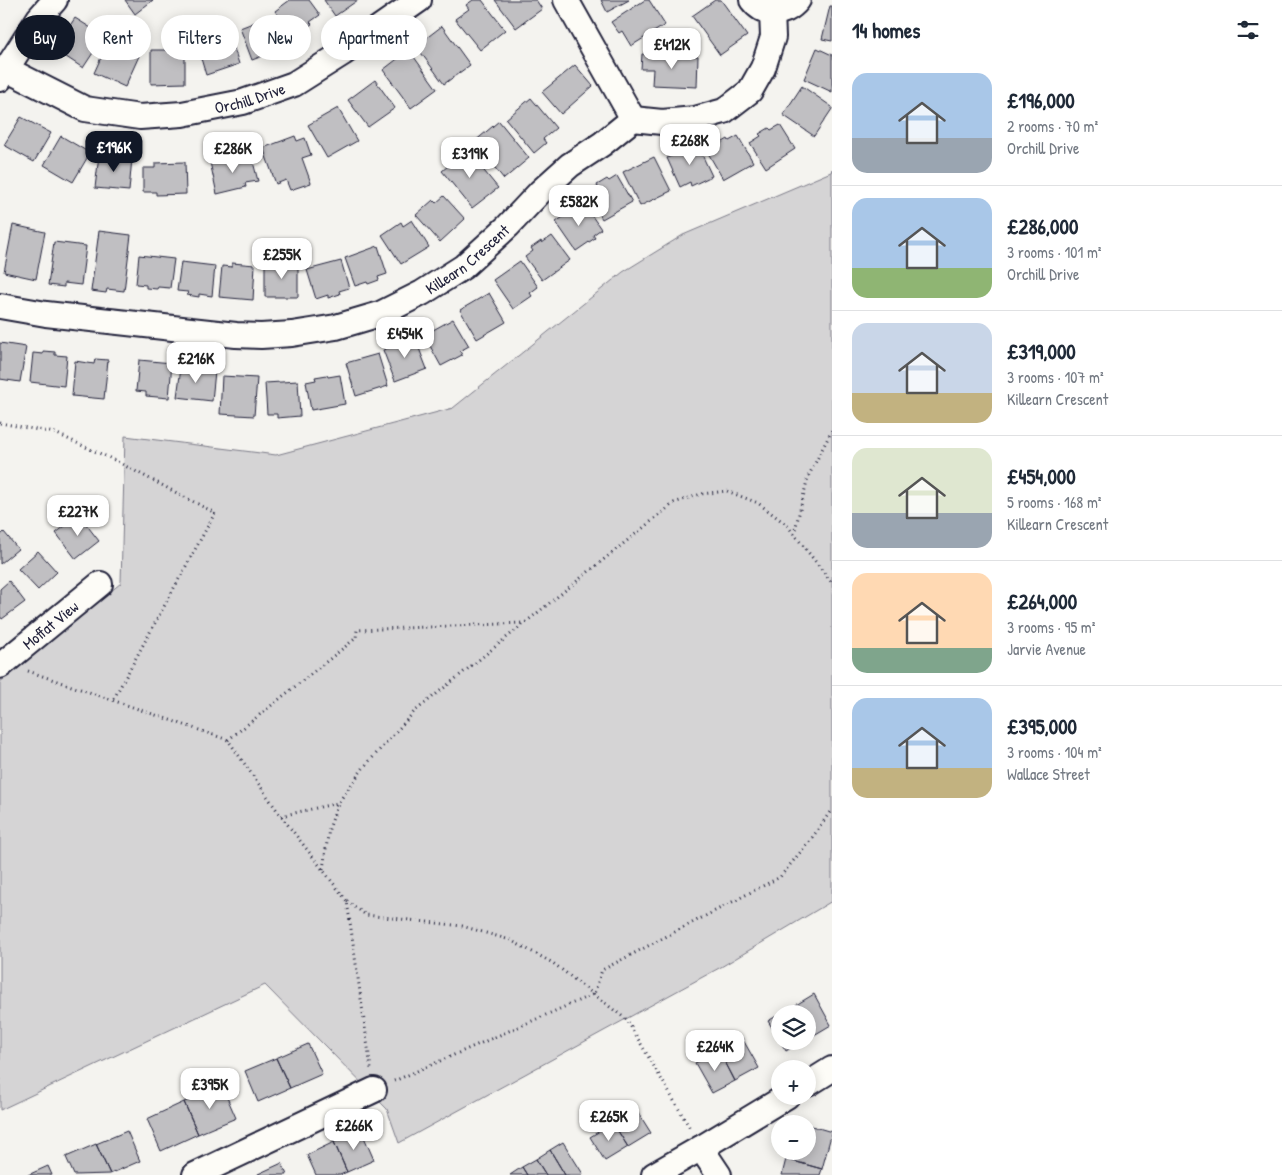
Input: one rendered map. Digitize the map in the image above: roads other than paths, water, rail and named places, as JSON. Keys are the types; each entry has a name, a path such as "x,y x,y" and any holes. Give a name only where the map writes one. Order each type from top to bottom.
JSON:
{"street":[{"path":"3,74 39,18 55,0"},
{"name":"Orchill Drive","path":"3,74 85,109 140,117 182,114 243,102 294,84 343,53 419,0"},
{"path":"566,0 633,119 662,122 695,119 724,111 750,91 764,68 773,37 772,12"},
{"path":"752,0 763,10 772,12 781,12 790,8 798,0"},
{"name":"Killearn Crescent","path":"0,306 46,314 236,335 262,336 336,327 380,314 422,293 463,267 570,165 602,144 633,119"},
{"name":"Moffat View","path":"2,665 100,584"},
{"path":"816,1079 832,1070"},
{"path":"195,1175 374,1090"},
{"path":"654,1175 772,1105"},
{"path":"701,1148 719,1175"}]}
